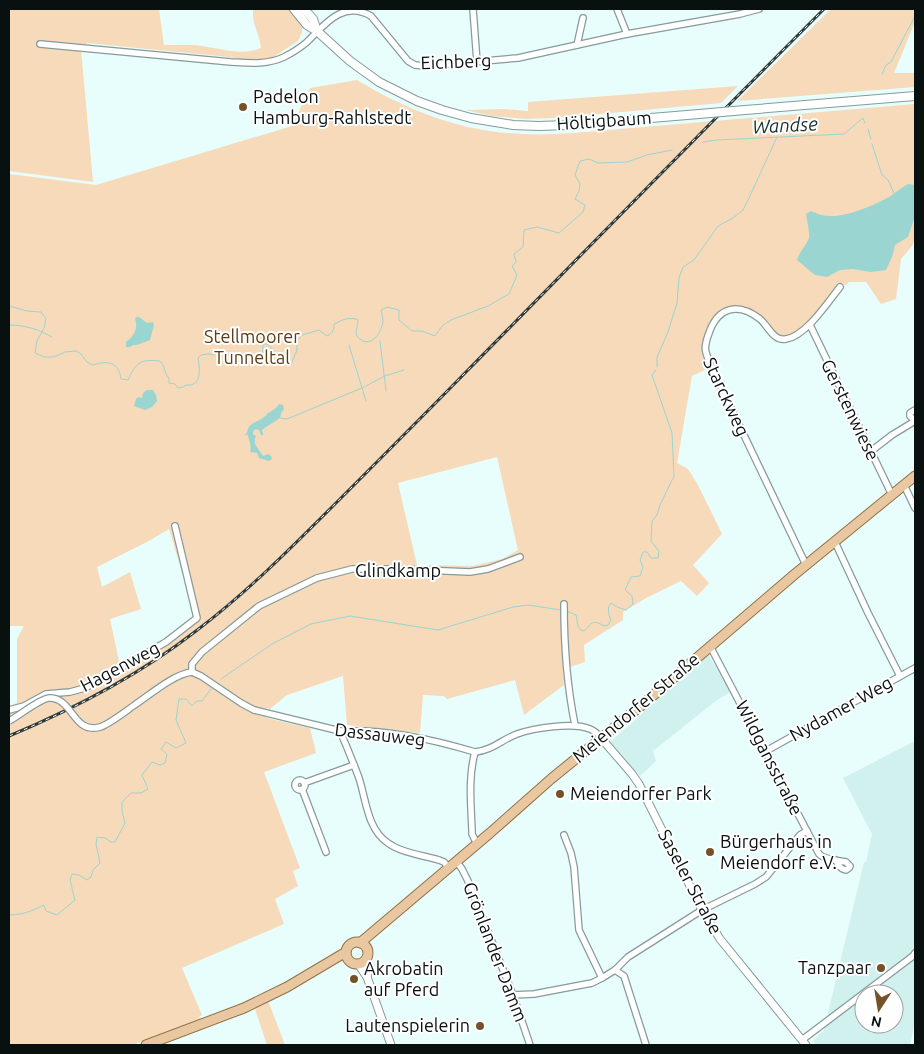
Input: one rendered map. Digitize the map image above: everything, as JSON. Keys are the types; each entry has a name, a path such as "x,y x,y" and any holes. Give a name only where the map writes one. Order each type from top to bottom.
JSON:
{"main road":[{"name":"Höltigbaum","path":"294,9 306,24 317,31 350,61 384,85 417,101 442,110 472,118 512,125 553,126 915,96"},
{"name":"Höltigbaum","path":"304,9 313,19 317,31"},
{"name":"Meiendorfer Straße","path":"146,1045 200,1026 250,1005 287,987 336,956 347,956 348,946 354,942 363,945 364,938 477,844 551,779 915,476"},
{"path":"347,956 352,963 361,962 368,954 363,945"}],"street":[{"path":"473,9 477,62"},
{"path":"617,9 627,34"},
{"name":"Eichberg","path":"40,44 259,63 284,57 301,47 329,19 337,14 348,10 360,10 373,17 402,55 412,63 425,66 518,58 627,34 759,9"},
{"path":"578,45 583,18"},
{"name":"Starckweg","path":"806,565 711,366 705,350 705,344 712,323 727,311 734,309 741,310 758,318 779,340 790,338 810,325 840,287"},
{"name":"Gerstenwiese","path":"810,325 892,495"},
{"path":"870,452 892,435 915,421 910,416 910,413 915,410"},
{"path":"904,485 915,508"},
{"name":"Hagenweg","path":"9,710 24,706 46,694 70,692 85,688 166,642 197,618 175,526"},
{"path":"835,542 900,676"},
{"name":"Glindkamp","path":"192,672 192,664 202,652 259,606 317,578 352,570 399,569 470,572 507,562 520,556"},
{"path":"564,604 564,630 569,690 576,725"},
{"name":"Wildgansstraße","path":"710,646 820,855 836,860"},
{"name":"Nydamer Weg","path":"766,751 915,668"},
{"path":"9,722 40,701 50,698 63,702 80,724 95,728 103,726 174,678 192,672"},
{"name":"Dassauweg","path":"192,672 254,710 340,731 398,733 475,752"},
{"path":"477,844 472,834 470,789 471,767 475,752 485,751 517,734 547,728 576,725 592,730 601,738"},
{"path":"340,731 354,765 372,824 380,837 396,847 444,862 448,867"},
{"name":"Saseler Straße","path":"601,738 640,786 702,910 720,939 801,1043"},
{"path":"326,852 304,786 354,765"},
{"path":"514,994 534,994 592,983 602,978 615,970 628,957 702,910 756,884 766,876 800,835 807,831"},
{"path":"564,835 574,867 580,930 602,978"},
{"name":"Grönlander Damm","path":"456,861 468,881 514,994 530,1045"},
{"path":"801,1043 915,953"},
{"path":"361,962 368,972 367,977 391,1045"},
{"path":"615,970 624,976 646,1045"}],"shaded area":[{"path":"708,654 731,692 717,700 653,751 656,761 640,776 610,742 635,720 650,703"},
{"path":"915,741 915,1022 910,1045 816,1045 813,1041 824,1030 872,834 843,778"}],"green space":[{"path":"9,9 159,9 164,45 196,45 237,52 253,51 261,48 253,9 291,9 302,24 302,33 298,41 275,56 265,60 250,61 229,57 87,43 81,49 93,182 9,171"},
{"path":"831,9 915,9 915,22 894,73 915,73 915,87 737,101"},
{"name":"Stellmoorer Tunneltal","path":"357,80 424,114 442,120 478,129 526,134 574,133 915,104 915,239 912,246 901,259 896,299 881,304 866,282 849,282 846,285 840,285 801,329 786,337 780,338 749,310 720,314 709,325 702,350 709,368 692,376 677,463 688,469 722,534 693,565 709,583 697,596 681,581 646,598 623,612 623,620 584,645 585,662 570,667 566,613 561,614 564,685 524,715 515,680 447,699 444,696 423,695 420,733 347,725 343,676 287,695 270,709 267,708 258,714 310,728 316,753 264,772 300,868 293,871 298,886 275,899 284,924 182,968 202,1015 199,1017 201,1021 132,1045 9,1045 9,706 17,703 17,639 24,626 9,626 9,174 96,185 292,126 310,88","holes":["497,457 518,550 502,559 473,566 417,565 398,483","169,529 197,622 156,651 123,671 120,666 110,619 141,609 130,572 102,587 97,567"]},
{"path":"738,86 721,103 555,118 526,119 492,116 465,110 504,109 528,111 528,102"},
{"path":"269,1002 285,1045 267,1045 255,1009"}],"water":[{"path":"908,184 915,185 915,216 908,237 895,245 886,270 871,272 853,269 840,270 827,277 815,275 797,260 809,238 806,214 811,211 827,216 837,216 853,212 886,199"},
{"path":"137,317 147,323 153,322 150,340 126,347 126,342 135,332 135,318"},
{"path":"147,390 153,390 157,401 152,407 145,410 134,406 136,399 138,397 142,398 143,393"},
{"path":"279,404 283,405 284,409 280,418 263,429 263,435 261,435 259,430 255,429 253,432 256,436 255,444 263,456 268,454 271,456 272,459 269,461 259,458 257,453 250,452 251,445 248,435 244,435 251,425 266,416"}],"waterway":[{"name":"Wandse","path":"882,74 886,65 891,62 915,16"},
{"name":"Wandse","path":"703,142 844,134 863,118 865,123"},
{"path":"868,129 871,139"},
{"path":"657,367 657,357 668,332 677,303 679,278 683,267 694,260 718,226 743,210 777,137"},
{"path":"872,144 882,175 888,180 894,193"},
{"name":"Wandse","path":"9,306 27,311 41,312 46,319 44,328 37,341 35,353 44,357 54,357 65,352 76,351 93,365 107,363 115,366 120,373 121,379 128,380 140,363 144,361 160,361 169,378 169,383 175,384 178,388 195,383 199,376 198,358 201,355 221,353 249,364 257,363 262,359 263,344 267,344 275,352 280,364 291,365 297,350 297,341 302,335 319,330 327,336 333,331 334,324 346,319 358,320 357,336 363,341 370,341 381,330 383,322 381,310 387,307 399,310 399,320 412,331 422,331 435,336 442,326 451,320 488,306 509,294 517,275 512,266 516,262 514,254 523,247 524,230 537,227 559,233 583,212 585,205 575,199 580,184 575,175 580,161 589,159 598,163 627,162 647,155 672,150"},
{"path":"9,325 31,328 52,337"},
{"path":"380,341 386,391"},
{"path":"349,345 366,401"},
{"path":"280,418 287,419 362,388 385,376 404,370"},
{"path":"567,611 576,615 578,627 581,630 584,631 595,622 604,626 608,625 611,620 608,611 611,603 626,610 633,604 632,596 625,590 631,577 640,576 643,567 640,560 643,552 647,552 651,558 658,558 659,551 651,541 652,521 657,515 674,476 672,433 652,375 656,370"},
{"path":"221,679 272,644 311,624 350,616 438,630 513,607 528,605 561,610"},
{"path":"9,915 27,912 44,905 46,911 57,915 75,900 70,880 72,874 79,875 87,880 91,877 93,870 100,863 96,844 97,837 115,842 125,823 122,802 131,793 141,793 148,789 142,775 152,762 160,765 165,763 167,754 161,749 166,742 176,748 186,743 176,720 179,699 186,699 192,706 197,701 202,701 211,689"}],"railway":[{"path":"9,736 58,714 129,677 196,631 249,587 399,440 824,9"}],"place":[{"name":"Padelon Hamburg-Rahlstedt","path":"243,107"},
{"name":"Meiendorfer Park","path":"560,794"},
{"name":"Bürgerhaus in Meiendorf e.V.","path":"710,852"},
{"name":"Tanzpaar","path":"881,968"},
{"name":"Akrobatin auf Pferd","path":"354,979"},
{"name":"Lautenspielerin","path":"480,1026"}]}
